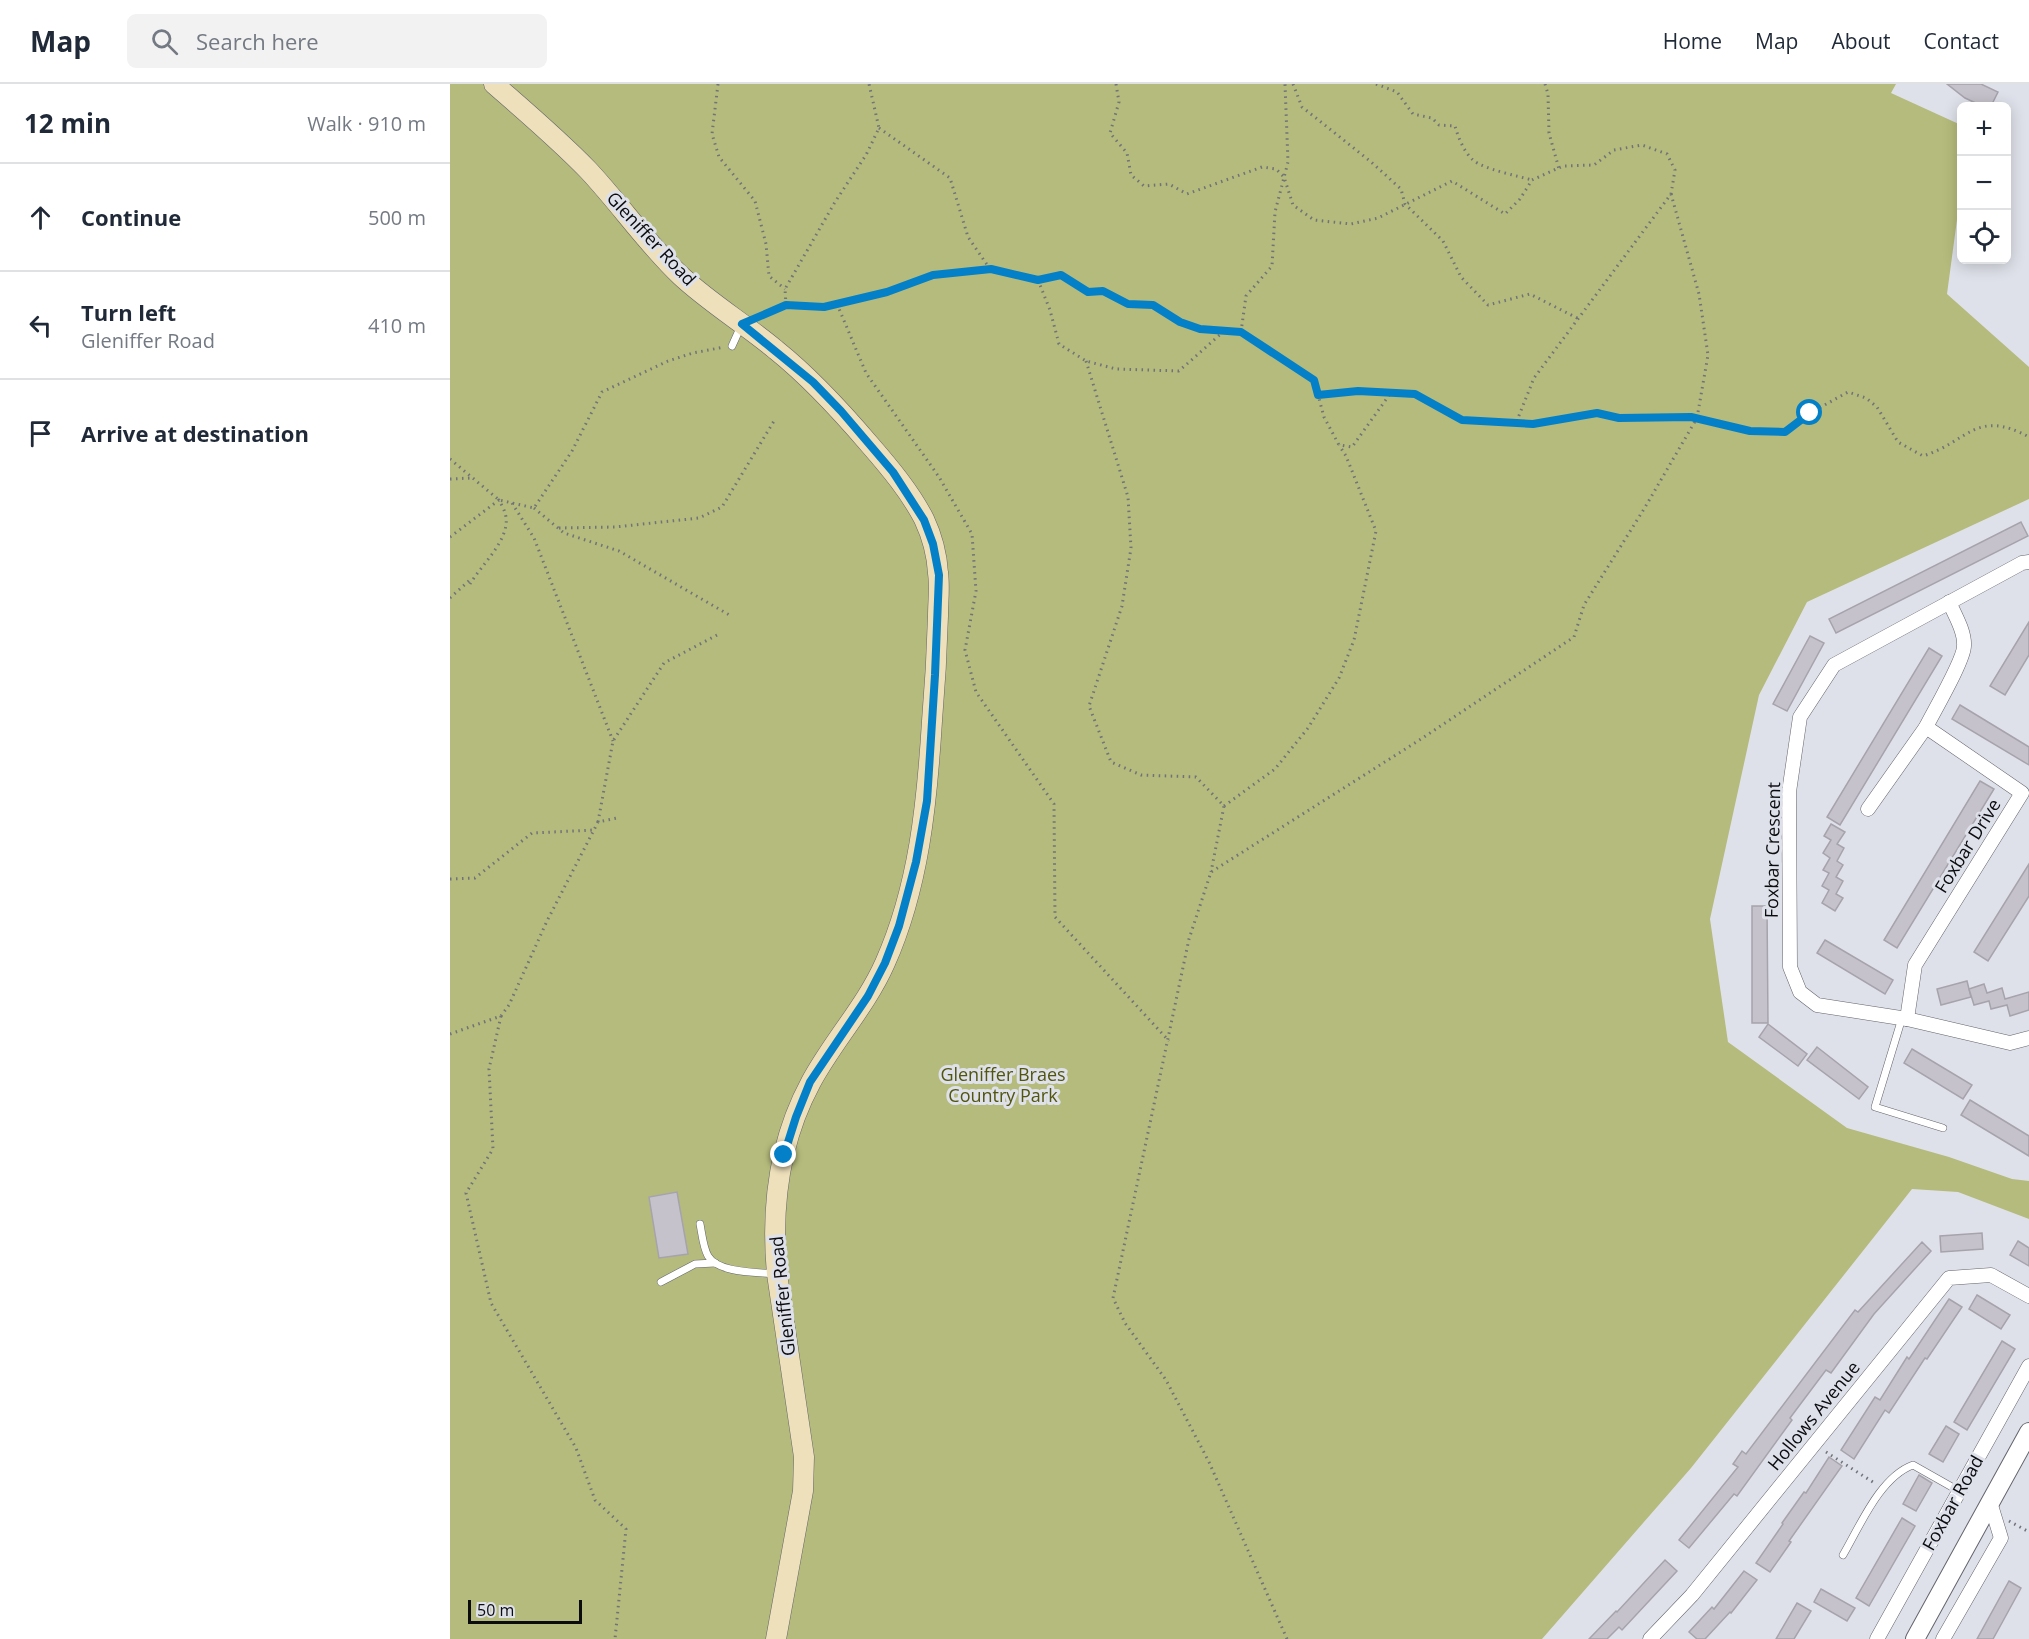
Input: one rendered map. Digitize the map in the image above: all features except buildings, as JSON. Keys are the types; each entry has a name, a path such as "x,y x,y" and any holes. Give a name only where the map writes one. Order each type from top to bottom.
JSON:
{"main road":[{"name":"Gleniffer Road","path":"494,84 588,171 683,278 813,382 841,411 893,472 924,520 933,544 939,575 927,801 916,862 899,926 885,963 868,996 810,1082 784,1155 776,1200 777,1274 799,1414 804,1468 803,1491 777,1639"}],"street":[{"name":"Foxbar Crescent","path":"2029,562 2022,563 1834,665 1800,717 1789,792 1790,967 1800,992 1817,1005 1904,1018 2010,1043 2029,1038"},
{"path":"1868,808 1926,727 1960,660 1964,646 1959,624 1949,602"},
{"name":"Foxbar Drive","path":"1904,1018 1915,965 2026,794 1926,727"},
{"name":"Hollows Avenue","path":"1650,1639 1692,1595 1949,1278 1991,1275 2029,1296"},
{"name":"Foxbar Road","path":"1877,1639 2029,1366"},
{"name":"Foxbar Road","path":"1915,1639 2029,1432"},
{"name":"Foxbar Road","path":"1943,1639 2001,1538 1990,1502"}],"lane":[{"path":"732,346 742,324"},
{"path":"1904,1018 1875,1107 1943,1128"},
{"path":"700,1224 708,1256 715,1263 723,1268 777,1274"},
{"path":"661,1282 695,1264 715,1263"},
{"path":"1843,1555 1882,1488 1903,1469 1913,1465 1959,1491"}],"path":[{"path":"718,84 712,134 719,157 755,201 766,244 769,276 785,289"},
{"path":"786,305 785,289 835,202 866,155 879,128 869,84"},
{"path":"1116,84 1119,102 1110,133 1127,153 1131,175 1144,186 1169,184 1187,194 1262,167 1276,169 1284,177 1293,205 1314,220 1352,224 1378,218 1452,181 1505,214 1520,199 1532,180 1563,166 1594,165 1614,150 1642,144 1667,154 1675,171 1671,194 1699,294 1708,355 1696,418 1644,509 1584,605 1574,637 1418,741 1210,872"},
{"path":"1241,332 1246,296 1272,266 1275,212 1288,162 1285,84"},
{"path":"1293,84 1302,107 1401,189 1405,204 1443,241 1461,277 1488,304 1530,294 1579,319"},
{"path":"1376,84 1397,92 1413,114 1432,118 1439,124 1455,126 1458,138 1473,160 1532,180"},
{"path":"1545,84 1548,94 1549,133 1559,169"},
{"path":"879,128 950,178 968,237 991,269"},
{"path":"1516,423 1534,378 1671,194"},
{"path":"742,324 786,305 824,307 887,292 933,275 991,269 1038,280 1061,275 1088,292 1103,291 1128,304 1153,305 1180,322 1200,329 1241,332 1314,380 1324,417 1346,456 1376,531 1354,640 1339,678 1308,728 1275,769 1224,806 1210,872 1189,939 1113,1298 1125,1323 1166,1380 1209,1462 1287,1639"},
{"path":"1038,280 1050,310 1059,344 1086,361 1116,369 1179,371 1224,331"},
{"path":"837,304 866,373 939,477 972,534 976,591 965,650 976,693 1054,804 1055,917 1169,1041"},
{"path":"534,507 572,451 602,392 668,361 693,353 732,346"},
{"path":"1086,361 1128,497 1131,548 1122,606 1089,706 1111,762 1141,775 1196,777 1224,806"},
{"path":"1318,395 1358,391 1415,394 1462,420 1533,424 1597,413 1619,418 1696,418 1750,431 1785,432 1810,413 1848,392 1866,398 1877,407 1898,442 1923,456 1934,453 1968,432 1990,424 2019,431 2029,437"},
{"path":"1339,445 1352,447 1390,394"},
{"path":"559,528 615,527 699,518 722,507 774,422"},
{"path":"450,459 499,500 534,507 564,533 619,551 731,616"},
{"path":"450,479 471,478"},
{"path":"450,537 499,500"},
{"path":"470,584 506,530 506,514 499,500"},
{"path":"512,503 534,538 613,741"},
{"path":"450,598 474,577"},
{"path":"615,1639 626,1529 595,1500 576,1448 491,1303 466,1193 493,1149 489,1069 501,1016 509,1005 547,921 598,822 613,741 664,663 719,634"},
{"path":"598,822 617,818"},
{"path":"450,879 475,878 532,833 594,830"},
{"path":"450,1034 501,1016"},
{"path":"1814,1444 1882,1488"}],"green space":[{"name":"Gleniffer Braes Country Park","path":"450,84 1896,84 1891,93 1957,123 1957,220 1947,294 2029,367 2029,499 1807,602 1759,695 1710,919 1728,1042 1847,1128 1949,1157 2012,1179 2029,1181 2029,1219 1958,1192 1912,1189 1691,1468 1542,1639 450,1639"}],"route":[{"path":"784,1155 810,1082 868,996 885,963 899,926 916,862 927,801 939,575 933,544 924,520 893,472 813,382 742,324 786,305 824,307 887,292 933,275 991,269 1038,280 1061,275 1088,292 1103,291 1128,304 1153,305 1180,322 1200,329 1241,332 1314,380 1318,395 1358,391 1415,394 1462,420 1533,424 1597,413 1619,418 1691,417 1750,431 1785,432 1810,413"}]}
